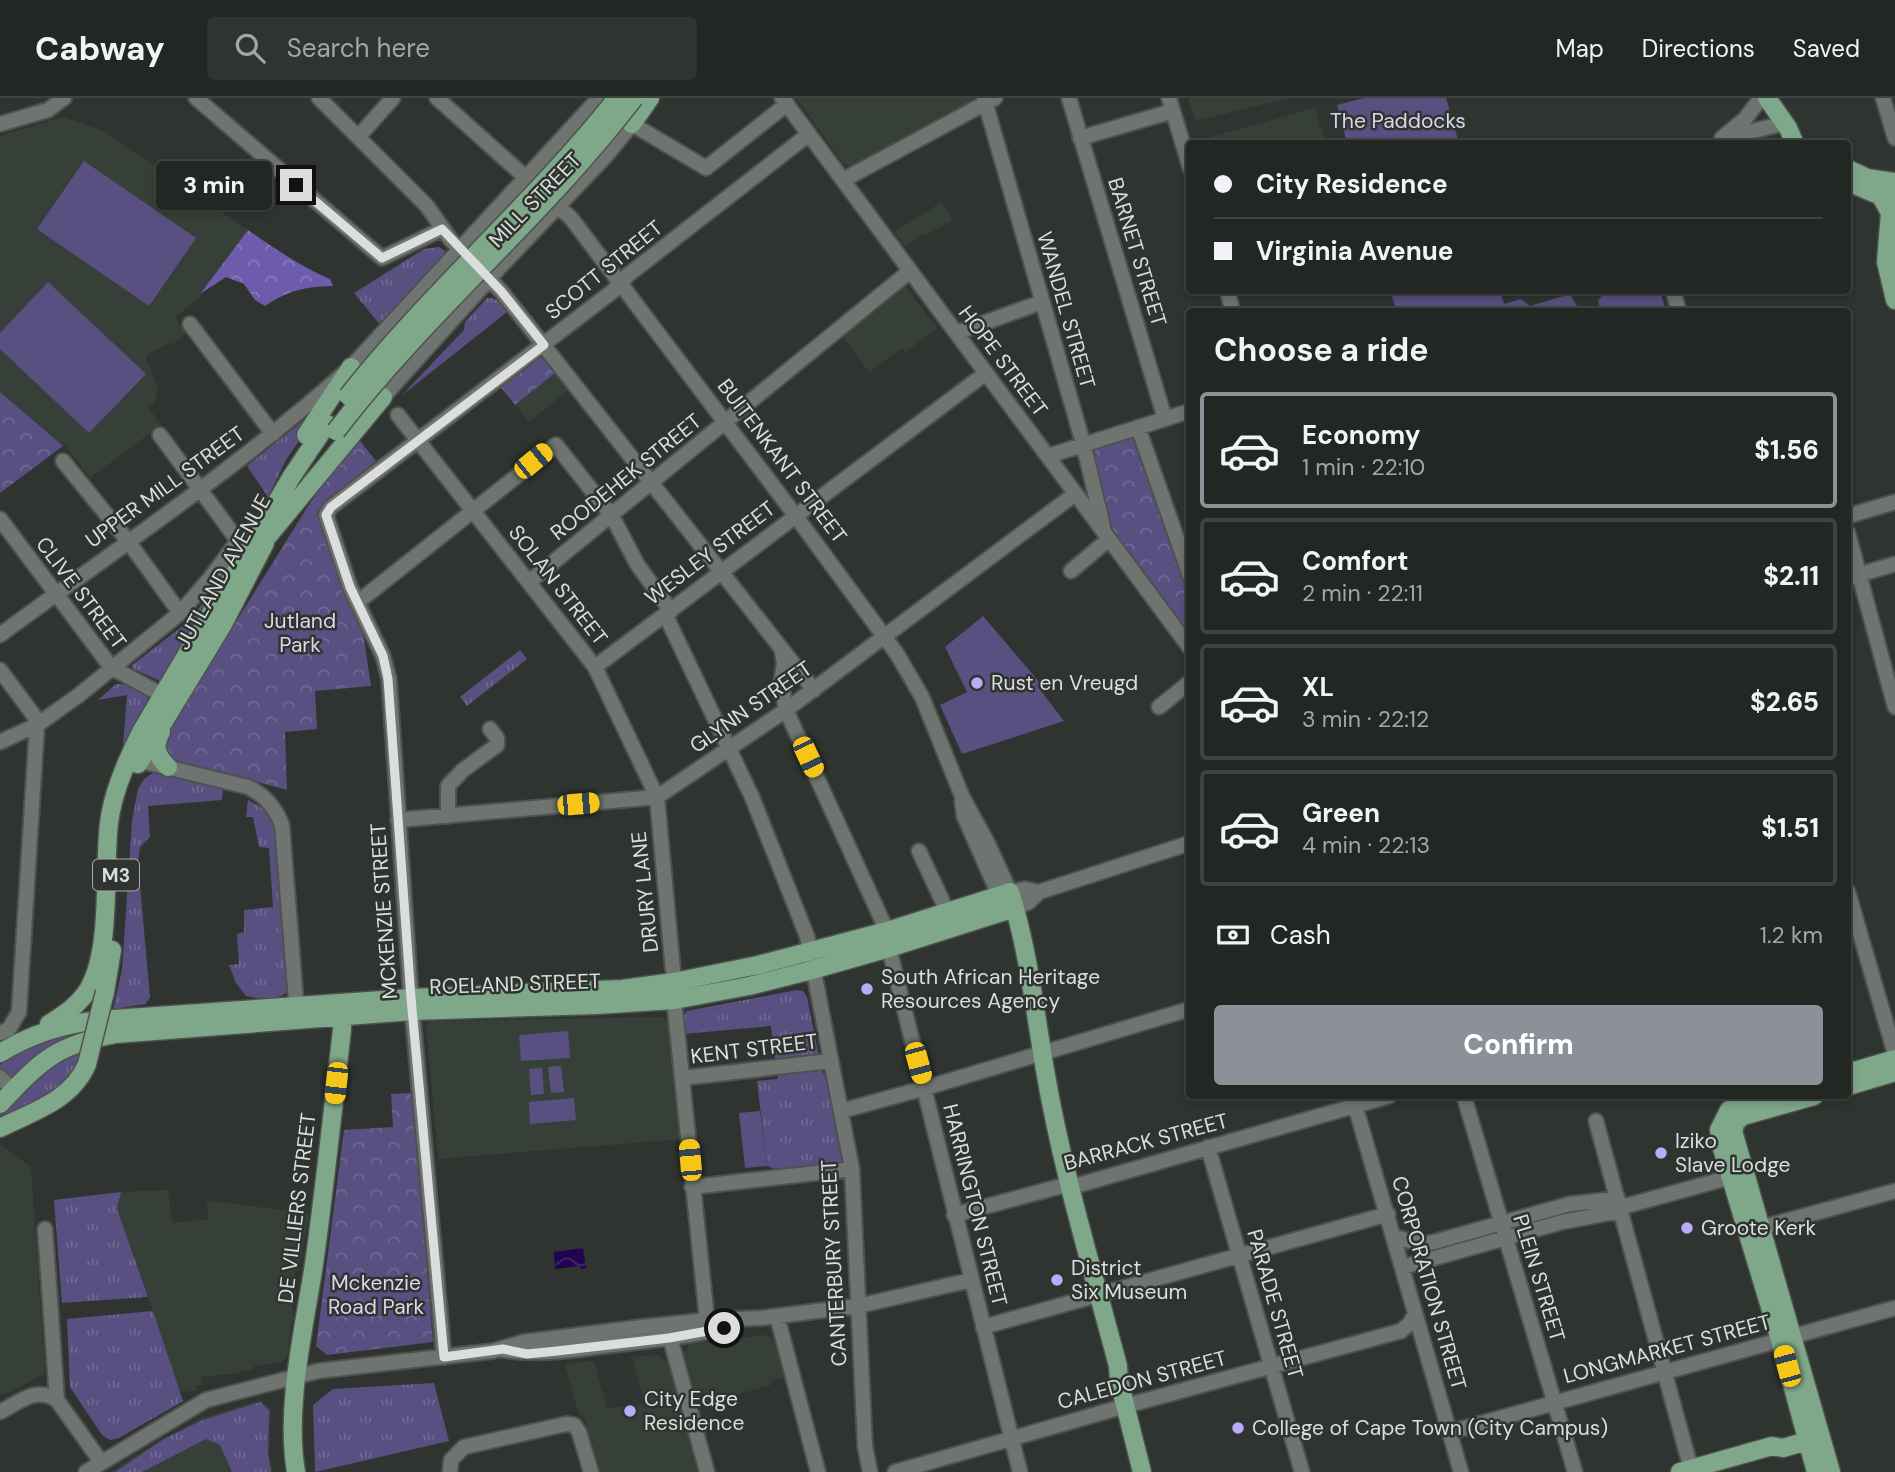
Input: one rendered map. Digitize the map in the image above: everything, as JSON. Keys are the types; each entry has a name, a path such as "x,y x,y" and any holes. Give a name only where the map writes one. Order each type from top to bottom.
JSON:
{"main road":[{"name":"JUTLAND AVENUE","path":"35,1034 79,1001 90,987 97,968 102,941 112,804 134,759 222,626 283,509 332,427 383,354 583,140 617,98"},
{"name":"JUTLAND AVENUE","path":"168,704 244,544 292,476 332,427 592,149 634,98"},
{"path":"632,124 650,98"},
{"path":"1778,115 1803,140"},
{"path":"1851,170 1881,181 1895,182"},
{"path":"1851,183 1887,196 1889,213 1886,262 1895,300"},
{"path":"244,544 285,468 351,367"},
{"path":"270,535 383,397"},
{"path":"168,704 166,723 156,741 159,758 168,767"},
{"name":"JUTLAND AVENUE","path":"0,1128 66,1094 80,1079 88,1064 110,965 121,814 134,759"},
{"name":"ROELAND STREET","path":"35,1034 89,1021 296,1013 622,989 674,991 749,986 812,970 888,940 1007,901"},
{"name":"ROELAND STREET","path":"674,991 808,951 888,940 947,911 1007,901"},
{"name":"BUITENKANT STREET","path":"1007,901 1070,1185 1118,1366 1119,1381 1130,1404 1152,1472"},
{"name":"DE VILLIERS STREET","path":"296,1472 293,1436 297,1377 321,1215 343,1010"},
{"name":"ROELAND STREET","path":"5,1096 53,1054 94,1038 296,1013"},
{"name":"M3","path":"0,1053 35,1034"},
{"path":"1851,1072 1895,1059"},
{"path":"1851,1085 1895,1072"},
{"path":"1760,1099 1729,1110 1737,1176 1812,1434 1816,1472"},
{"path":"1730,1120 1803,1099"},
{"path":"1737,1176 1760,1228 1786,1338"},
{"name":"BUITENKANT STREET","path":"1130,1404 1142,1472"},
{"path":"1686,1471 1772,1446 1785,1437 1812,1434"},
{"path":"1812,1434 1831,1472"}],"street":[{"path":"0,124 48,110 64,98"},
{"path":"196,98 382,258 442,229"},
{"path":"319,98 427,206 460,251 489,279 544,345 814,690"},
{"path":"358,137 393,98"},
{"name":"BUITENKANT STREET","path":"437,98 571,218 796,514 907,668 922,697 962,796 964,816 1007,901"},
{"name":"MILL STREET","path":"351,367 599,98"},
{"name":"BARNET STREET","path":"1069,98 1165,419"},
{"path":"1883,98 1895,138"},
{"path":"843,180 988,100"},
{"name":"WANDEL STREET","path":"988,100 1014,204 1107,536"},
{"path":"632,124 706,168 785,101"},
{"name":"HOPE STREET","path":"785,101 1186,643"},
{"path":"1080,138 1171,105 1186,155"},
{"path":"1723,140 1745,126 1778,115"},
{"path":"1745,126 1778,115"},
{"name":"MILL STREET","path":"383,397 489,279 605,158 632,124"},
{"name":"SCOTT STREET","path":"326,515 331,507 614,291 620,283 809,134"},
{"name":"ROODEHEK STREET","path":"529,582 911,271"},
{"path":"956,333 1042,302"},
{"path":"190,324 273,434"},
{"name":"UPPER MILL STREET","path":"0,635 273,434 351,367"},
{"name":"WESLEY STREET","path":"595,667 986,373"},
{"path":"1048,456 1186,412"},
{"name":"SOLAN STREET","path":"398,415 595,667 657,797"},
{"path":"1138,427 1186,565"},
{"path":"0,743 37,725 79,695 180,613 244,544 160,435"},
{"name":"CANTERBURY STREET","path":"472,510 556,445 611,516 637,564 668,612 730,748 805,929 852,1169 865,1446 870,1472"},
{"path":"63,461 128,541 180,613"},
{"name":"GLYNN STREET","path":"398,820 657,797 814,690 1075,495"},
{"path":"1851,515 1895,502"},
{"path":"358,602 472,510"},
{"name":"MCKENZIE STREET","path":"326,515 350,587 383,656 388,679 412,1004 444,1357"},
{"name":"CLIVE STREET","path":"0,519 111,667 168,704"},
{"path":"1072,571 1107,536"},
{"path":"1851,554 1854,576 1895,706"},
{"path":"1854,576 1895,564"},
{"name":"HARRINGTON STREET","path":"782,647 785,664 780,682 786,710 888,940 954,1215 1020,1472"},
{"path":"0,670 35,717 37,725 19,1012 5,1031"},
{"path":"1159,707 1186,685"},
{"path":"448,816 448,786 462,771 497,745 497,738 491,729"},
{"path":"134,759 248,787 264,796 278,814 282,825 296,1013"},
{"name":"DRURY LANE","path":"657,797 692,1187 707,1320"},
{"name":"ROELAND STREET","path":"1007,901 1028,902 1039,892 1186,844"},
{"path":"919,851 947,911"},
{"path":"1851,902 1895,1054"},
{"path":"841,1111 1042,1059 1186,1010"},
{"name":"KENT STREET","path":"682,1078 830,1061"},
{"path":"0,1077 5,1096"},
{"name":"BARRACK STREET","path":"954,1215 1378,1099"},
{"name":"PLEIN STREET","path":"1465,1099 1575,1472"},
{"name":"CORPORATION STREET","path":"1356,1105 1461,1472"},
{"path":"1596,1121 1665,1370 1686,1471"},
{"name":"PARADE STREET","path":"1208,1147 1302,1472"},
{"path":"692,1187 852,1169"},
{"path":"1403,1267 1737,1176"},
{"path":"1760,1228 1895,1191"},
{"path":"1394,1237 1423,1244 1589,1200 1621,1206"},
{"path":"983,1327 1388,1214"},
{"path":"45,1229 57,1400"},
{"path":"668,1331 707,1320 777,1317 858,1307 971,1280"},
{"name":"LONGMARKET STREET","path":"1450,1432 1895,1308"},
{"path":"1415,1315 1401,1331 1414,1336 1424,1346"},
{"path":"777,1317 818,1472"},
{"path":"86,1472 206,1400 318,1371 503,1349 527,1354 668,1331 724,1328 761,1318"},
{"path":"668,1331 707,1472"},
{"name":"CALEDON STREET","path":"895,1472 1130,1404 1401,1331"},
{"path":"0,1412 36,1393 47,1394 57,1400 101,1462"},
{"path":"450,1472 451,1460 464,1447 565,1424 573,1425 579,1432 591,1472"}],"shaded area":[{"path":"796,98 973,98 972,103 853,167 844,164"},
{"path":"1188,98 1288,98 1196,121"},
{"path":"1315,108 1324,140 1200,140"},
{"path":"63,117 103,131 248,230 200,294 202,296 175,317 186,334 171,345 169,343 147,355 146,360 156,381 157,391 156,400 149,408 161,425 90,478 66,446 0,392 0,136"},
{"path":"942,202 952,220 926,235 923,233 905,246 894,232"},
{"path":"903,283 937,328 905,352 902,348 869,372 840,333"},
{"path":"555,373 568,390 529,422 515,405"},
{"path":"663,1017 670,1024 682,1139 438,1159 426,1025 430,1021"},
{"path":"0,1144 31,1167 45,1373 9,1393 0,1394"},
{"path":"168,1190 172,1223 209,1219 207,1200 309,1214 299,1270 295,1270 296,1299 293,1300 288,1354 283,1362 254,1366 254,1369 231,1374 201,1377 202,1385 196,1386 197,1391 179,1392 117,1209 121,1192"},
{"path":"767,1335 774,1340 784,1377 771,1380 771,1385 698,1406 684,1353 690,1344"},
{"name":"City Edge Residence","path":"657,1355 668,1362 698,1472 600,1472 565,1364 594,1361 607,1408 645,1404 632,1357"},
{"path":"260,1400 271,1409 269,1454 273,1472 110,1472 202,1418"}],"green space":[{"name":"The Paddocks","path":"1364,98 1446,98 1458,140 1346,140 1337,105"},
{"path":"84,161 196,238 149,306 37,229"},
{"path":"248,230 298,263 330,279 333,286 297,290 265,306 255,300 244,284 226,277 200,294"},
{"path":"439,247 445,251 444,258 381,326 354,293 424,249"},
{"path":"48,282 146,374 89,433 0,349 0,333"},
{"path":"1391,294 1501,294 1504,304 1521,299 1530,306 1570,294 1578,308 1396,308"},
{"path":"1661,294 1665,308 1600,308 1598,301 1602,295"},
{"path":"487,298 496,300 507,312 401,396 464,330 465,322"},
{"path":"542,357 555,373 515,405 500,386 536,358"},
{"path":"0,392 63,446 0,493"},
{"path":"314,412 319,412 286,460 268,497 247,466"},
{"name":"Jutland Park","path":"357,437 376,461 317,512 343,589 363,632 371,686 315,691 317,729 285,732 287,790 172,759 165,752 165,736 308,506"},
{"path":"1132,437 1186,589 1186,628 1111,527 1090,450"},
{"path":"214,593 165,677 160,681 131,666 189,621 209,595"},
{"path":"983,616 1041,684 1038,687 1064,721 962,754 940,705 967,692 945,647"},
{"path":"520,650 527,659 467,706 460,697"},
{"path":"116,684 138,690 147,697 152,706 131,741 123,745 127,695 98,700"},
{"path":"154,772 218,785 223,789 222,800 148,806 150,837 140,847 138,863 150,997 146,1004 113,1009 122,970 132,821 138,789 144,779"},
{"path":"248,800 266,812 277,830 289,990 269,999 246,996 236,983 229,965 239,964 237,934 244,932 244,910 273,907 269,848 259,847 253,817 246,817"},
{"path":"803,991 807,997 819,1057 775,1059 771,1026 683,1034 681,1019 687,1011"},
{"path":"91,1030 13,1079 0,1071 0,1065 32,1046 54,1037"},
{"path":"568,1031 570,1058 521,1061 519,1035"},
{"path":"84,1049 79,1065 63,1088 41,1103 0,1122 0,1114 43,1071"},
{"path":"561,1066 564,1092 551,1093 548,1067"},
{"path":"542,1068 544,1094 531,1095 529,1069"},
{"path":"821,1069 825,1076 843,1161 841,1164 780,1171 767,1166 757,1081 777,1079 779,1074"},
{"name":"Mckenzie Road Park","path":"412,1093 433,1342 327,1355 316,1346 344,1130 393,1127 391,1094"},
{"path":"574,1098 576,1120 530,1124 529,1102"},
{"path":"760,1111 767,1166 745,1168 739,1113"},
{"path":"121,1192 117,1209 148,1297 62,1303 54,1200"},
{"path":"153,1311 183,1401 119,1438 110,1440 102,1435 70,1387 67,1319"},
{"path":"434,1383 449,1441 315,1472 313,1405 333,1389"},
{"path":"260,1402 269,1410 268,1453 271,1472 232,1472 220,1445 206,1439 142,1472 115,1472 164,1439 203,1420"}],"water":[{"path":"583,1248 586,1268 581,1269 580,1266 555,1269 554,1252"}],"place":[{"name":"Rust en Vreugd","path":"977,683"},
{"name":"South African Heritage Resources Agency","path":"867,989"},
{"name":"Iziko Slave Lodge","path":"1661,1153"},
{"name":"Groote Kerk","path":"1687,1228"},
{"name":"District Six Museum","path":"1057,1280"},
{"name":"City Edge Residence","path":"630,1411"},
{"name":"College of Cape Town (City Campus)","path":"1238,1428"}],"route":[{"path":"296,185 382,258 442,229 460,251 501,291 544,345 331,507 326,515 350,587 383,656 388,679 406,944 444,1357 503,1349 527,1354 557,1351 669,1338 724,1328"}]}
